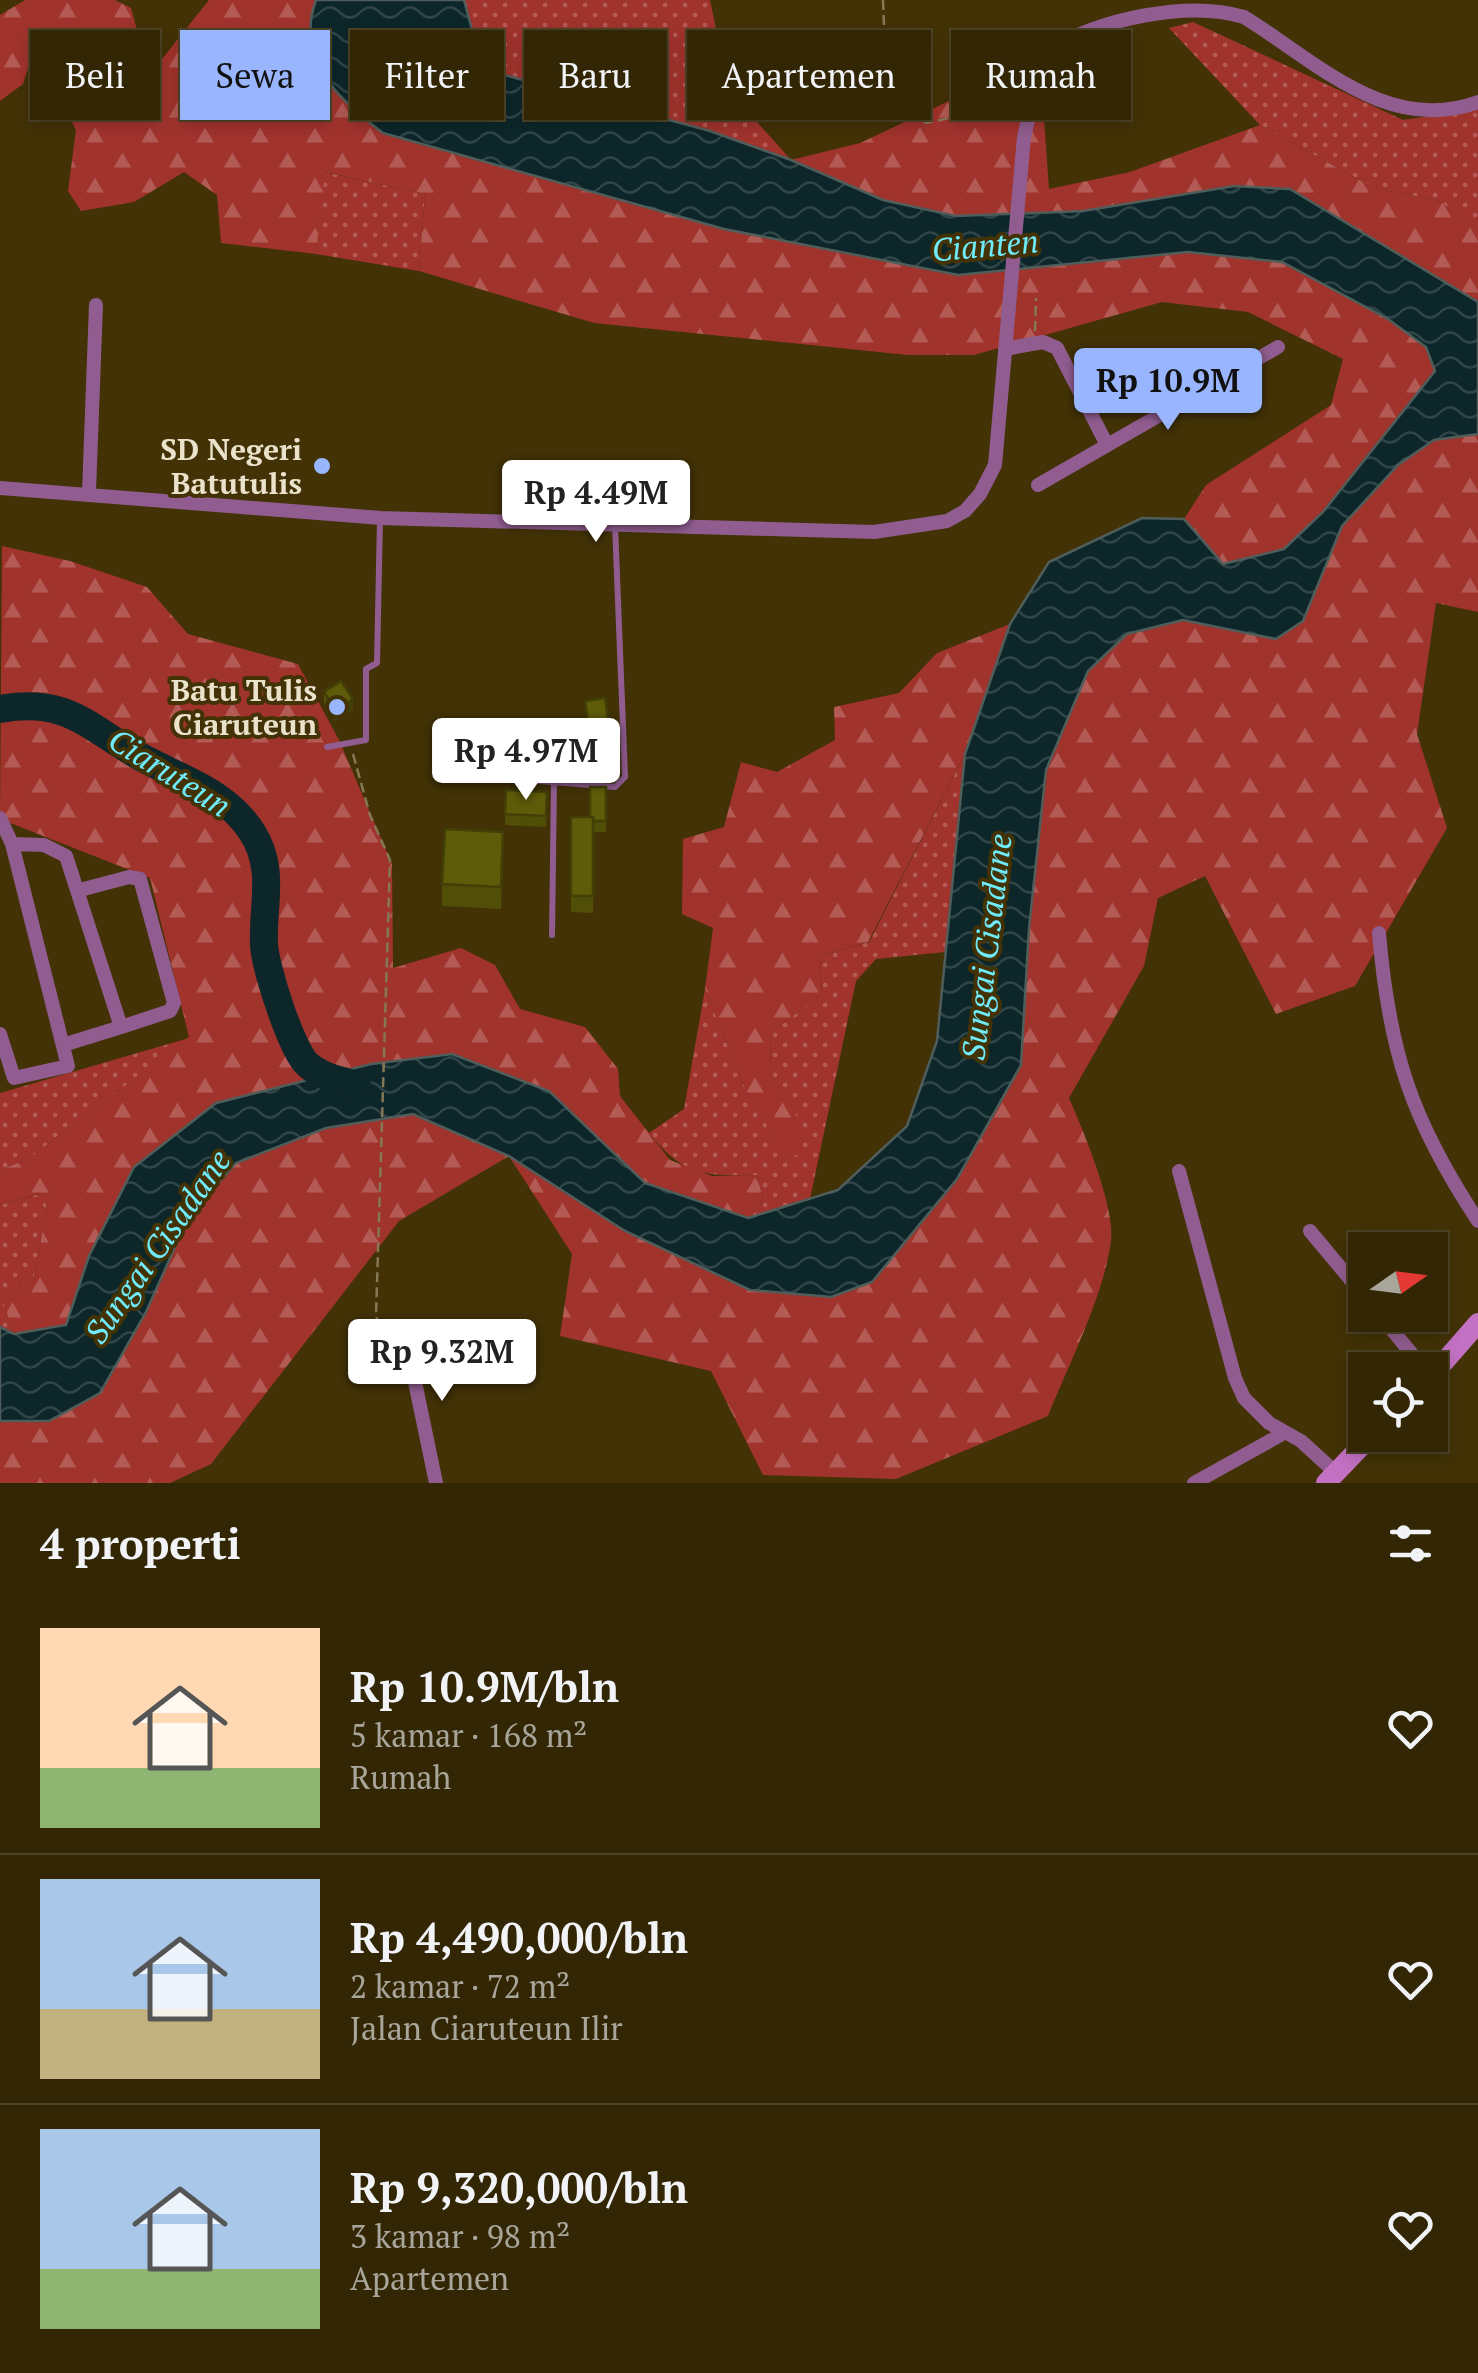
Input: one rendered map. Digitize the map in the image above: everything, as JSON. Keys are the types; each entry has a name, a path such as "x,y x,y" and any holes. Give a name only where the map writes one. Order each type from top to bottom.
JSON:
{"main road":[{"path":"1448,1357 1478,1323"},
{"path":"1330,1477 1355,1452"}],"street":[{"path":"1095,30 1139,15 1204,8 1244,16 1377,101 1423,113 1478,102"},
{"path":"0,488 89,492 380,518 854,532 906,529 947,521 966,511 996,465 1029,120"},
{"path":"89,492 96,304"},
{"path":"1006,348 1035,342 1057,348 1106,443"},
{"path":"1038,485 1278,348"},
{"path":"0,818 12,844 66,1068 0,1085"},
{"path":"12,844 56,848 66,856 80,890 120,1027"},
{"path":"63,1045 170,1011 174,1003 140,879 129,877 80,890"},
{"path":"1379,933 1383,984 1405,1084 1436,1158 1478,1221"},
{"path":"0,1034 11,1074 18,1080"},
{"path":"1179,1170 1234,1378 1244,1398 1284,1433 1302,1441 1330,1477"},
{"path":"1310,1231 1348,1277"},
{"path":"1394,1332 1410,1352"},
{"path":"406,1334 436,1483"},
{"path":"1194,1483 1284,1433"}],"lane":[{"path":"327,747 366,740 366,670 377,663 380,518"},
{"path":"503,778 614,787 625,777 615,524"},
{"path":"552,935 554,782"}],"path":[{"path":"883,0 884,25 902,107 926,123 951,118"},
{"path":"1035,342 1036,298"},
{"path":"350,743 370,815 390,860 378,1322 400,1324 406,1334"}],"green space":[{"path":"25,0 115,0 131,8 137,30 30,30 30,62 23,84 0,101 0,15"},
{"path":"209,0 316,0 311,30 185,30"},
{"path":"464,0 710,0 716,30 687,30 687,120 755,120 791,160 667,119 667,30 524,30 524,80 504,75 504,30 472,30"},
{"path":"1193,22 1403,120 1478,109 1478,230 1439,201 1374,188 1260,125 1169,28"},
{"path":"180,36 180,120 330,120 330,84 350,107 350,120 366,120 383,134 724,229 958,275 1188,252 1282,262 1388,319 1426,347 1435,371 1323,512 1284,549 1223,564 1184,519 1206,485 1331,405 1343,359 1248,312 1162,302 974,355 908,355 594,323 419,271 425,194 325,172 316,254 221,243 217,195 184,172 134,202 81,211 68,191 76,130 71,120 160,120 160,57"},
{"path":"951,100 951,120 1044,120 1049,189 1130,172 1260,125 1374,188 1439,201 1478,230 1478,302 1290,189 1083,211 956,216 883,200 791,160 860,143 909,120 931,120 931,110"},
{"path":"324,172 425,194 419,271 316,254"},
{"path":"1478,434 1478,612 1436,603 1417,734 1447,828 1355,986 1276,1014 1205,876 1158,898 1144,966 1069,1098 1103,1189 1111,1240 1094,1306 1048,1416 896,1479 763,1475 711,1371 560,1336 572,1254 509,1156 625,1231 750,1290 1021,1065 1029,928 1046,770 1088,671 1127,634 1184,620 1277,639 1303,621 1342,526 1398,465 1434,440"},
{"path":"2,546 70,561 147,587 188,634 298,664 339,740 392,864 393,968 461,948 495,965 520,1009 585,1027 618,1069 620,1096 670,1160 712,1176 757,1175 763,1199 748,1218 645,1183 549,1091 452,1054 371,1064 216,1103 89,1256 66,1325 14,1334 2,1299 34,1277 47,1207 42,1193 0,1205 0,1170 28,1159 189,1037 150,878 0,819"},
{"path":"1010,624 965,754 868,942 820,956 822,994 771,1032 770,1073 795,1110 804,1151 787,1160 746,1090 705,989 713,928 682,914 683,839 724,827 741,762 777,772 835,740 834,707 899,693 937,653"},
{"path":"965,754 945,952 876,959 856,981 810,1199 748,1218 763,1199 757,1175 696,1170 673,1158 649,1133 684,1109 705,989 746,1090 788,1159 795,1110 770,1073 771,1032 822,994 820,956 869,942"},
{"path":"189,1038 28,1159 0,1170 0,1093"},
{"path":"413,1114 509,1156 399,1221 211,1464 170,1483 0,1483 0,1421 49,1421 100,1393 146,1312 188,1218 236,1163 326,1128"},
{"path":"43,1193 47,1207 34,1277 2,1299 14,1334 0,1327 0,1205"}],"water":[{"path":"316,0 464,0 472,30 350,30 350,106 330,84 330,30 311,30"},
{"path":"504,75 524,80 524,120 667,119 791,160 883,200 956,216 1083,211 1234,186 1290,189 1478,302 1478,434 1434,440 1398,465 1342,526 1303,621 1276,639 1183,620 1127,634 1088,671 1046,770 1029,928 1021,1065 957,1179 872,1282 831,1297 750,1290 625,1231 509,1156 413,1114 326,1128 236,1163 188,1218 146,1312 100,1393 49,1421 0,1421 0,1327 14,1334 66,1325 89,1256 134,1167 216,1103 371,1064 452,1054 549,1091 645,1183 748,1218 838,1190 907,1126 937,1041 965,754 1010,624 1049,562 1142,518 1184,519 1223,564 1284,549 1323,512 1435,371 1426,347 1388,319 1282,262 1188,252 958,275 724,229 383,133 367,120 504,120"}],"building":[{"path":"341,681 353,699 335,710 324,692"},
{"path":"605,698 608,719 588,722 585,701"},
{"path":"513,733 574,734 574,756 512,755"},
{"path":"590,787 606,787 606,821 593,821 590,817"},
{"path":"506,790 547,792 546,816 505,814"},
{"path":"571,817 593,817 593,896 571,896"},
{"path":"445,829 503,832 501,887 442,884"}],"waterway":[{"name":"Ciaruteun","path":"0,709 42,707 75,717 215,796 241,818 264,860 264,944 274,989 295,1044 313,1069 357,1085"}],"place":[{"name":"SD Negeri Batutulis","path":"322,466"},
{"name":"Batu Tulis Ciaruteun","path":"337,707"}],"water label":[{"name":"Cianten","path":"985,245"},
{"name":"Sungai Cisadane","path":"986,947"},
{"name":"Sungai Cisadane","path":"157,1246"}]}
